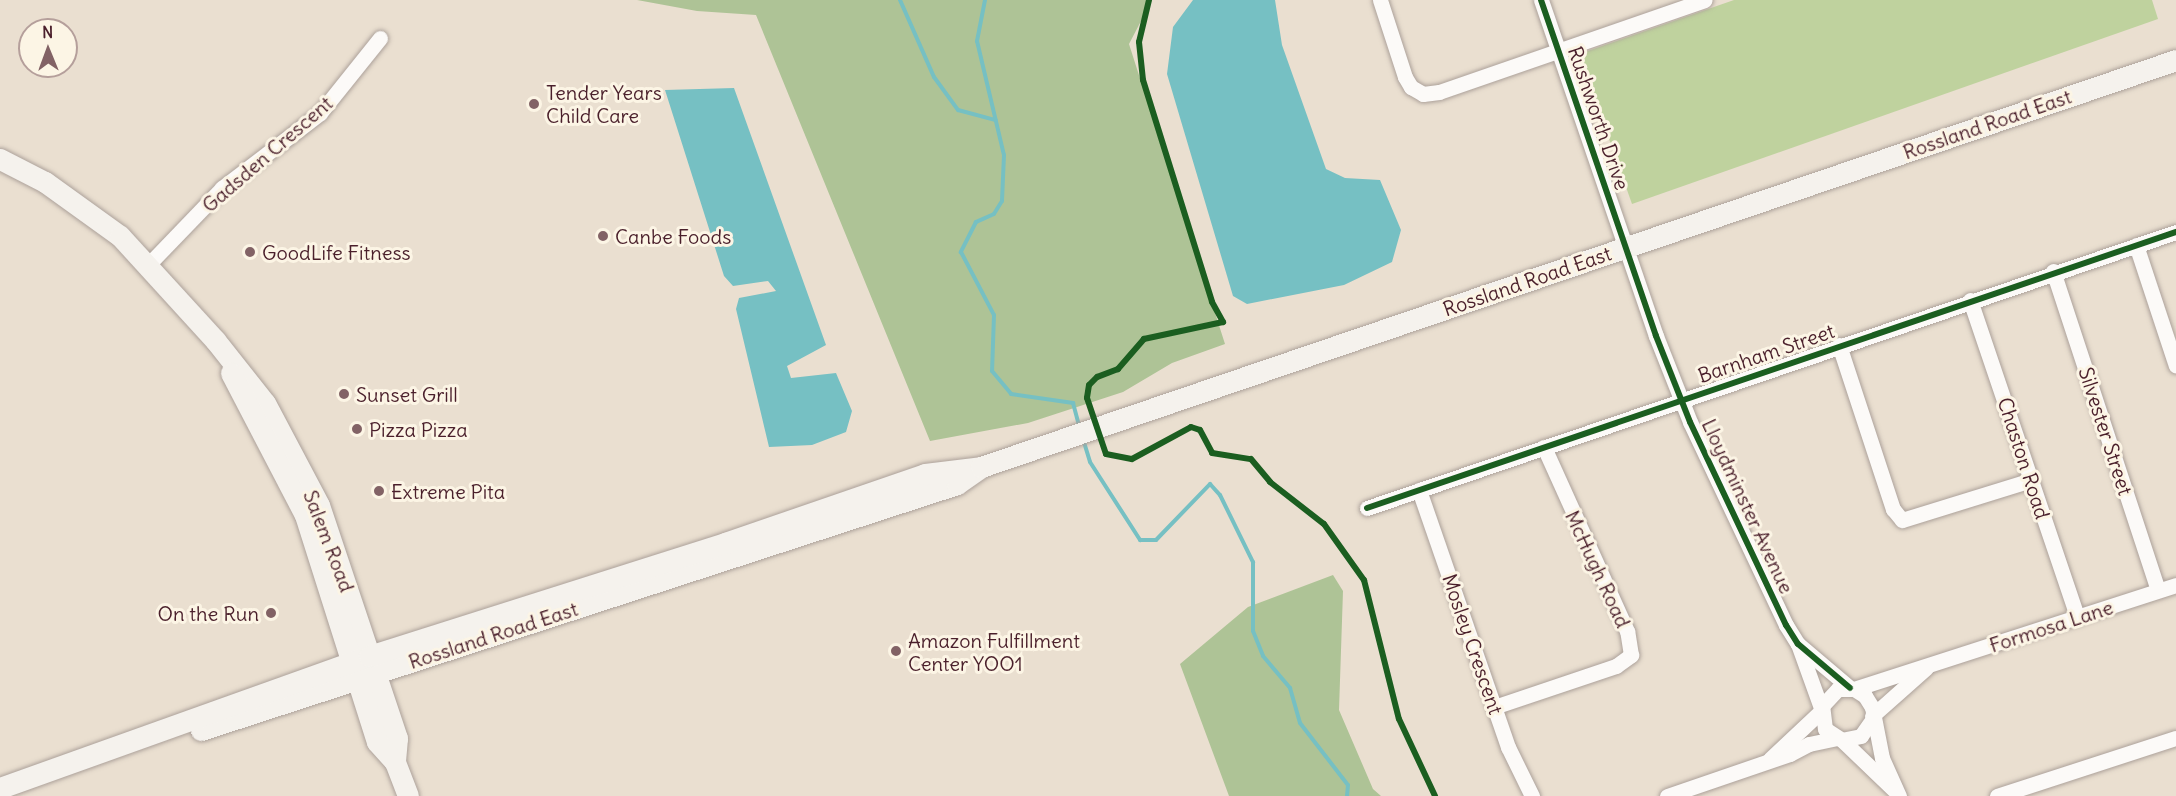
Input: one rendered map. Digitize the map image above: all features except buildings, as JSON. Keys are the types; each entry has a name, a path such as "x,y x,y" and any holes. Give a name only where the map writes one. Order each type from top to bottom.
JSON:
{"main road":[{"name":"Rossland Road East","path":"0,790 363,668 925,474 981,467 2176,60"},
{"name":"Salem Road","path":"0,159 45,182 120,236 215,340 264,403 319,505 363,668 377,742 395,762 408,796"}],"street":[{"path":"1380,0 1405,76 1412,87 1424,94 1704,0"},
{"name":"Rushworth Drive","path":"1541,0 1625,247"},
{"name":"Gadsden Crescent","path":"148,265 222,188 320,113 380,38"},
{"name":"Barnham Street","path":"1367,508 2054,271 2176,232"},
{"path":"2136,245 2176,366"},
{"name":"Lloydminster Avenue","path":"1625,247 1680,400 1770,592 1798,644 1821,710"},
{"name":"Silvester Street","path":"2054,271 2158,590"},
{"name":"Chaston Road","path":"1970,300 2077,617"},
{"path":"1839,345 1893,509 1902,520 2031,480"},
{"name":"McHugh Road","path":"1494,706 1616,666 1631,655 1627,631 1544,447"},
{"name":"Mosley Crescent","path":"1419,490 1494,706 1532,796"},
{"name":"Formosa Lane","path":"1852,689 1926,668 2176,585"},
{"name":"Lloydminster Avenue","path":"1798,644 1852,689"},
{"name":"Formosa Lane","path":"1872,718 1926,668"},
{"path":"1768,761 1821,710 1831,693 1852,689 1868,700 1898,794"},
{"path":"1821,710 1825,729 1840,739 1898,794"},
{"path":"1667,796 1768,761 1809,744 1861,736 1872,718"},
{"path":"1997,796 2176,738"}],"green space":[{"path":"637,0 1152,0 1129,44 1225,344 1172,363 1123,392 1028,423 930,441 756,15 697,11"},
{"path":"1734,0 2152,0 2158,19 1632,204 1579,54"},
{"path":"1333,575 1343,591 1339,710 1373,789 1381,796 1229,796 1180,664 1248,607"}],"water":[{"path":"1193,0 1275,0 1282,45 1326,169 1345,178 1380,180 1401,230 1392,262 1344,285 1247,304 1233,296 1167,74 1173,27"},
{"path":"734,88 826,345 787,366 791,378 836,373 852,411 846,432 812,445 769,447 736,309 739,298 776,291 768,281 733,286 724,276 665,90"}],"waterway":[{"path":"900,0 934,77 958,110 996,120"},
{"path":"985,0 977,41 1004,155 1002,201 994,214 976,222 961,252 994,315 992,371 1011,394 1073,403 1079,426"},
{"path":"1083,439 1090,462 1140,540 1156,540 1210,484 1220,495 1253,562 1253,631 1263,656 1290,688 1300,723 1348,785 1347,796"}],"cycle path":[{"path":"1149,0 1139,42 1143,80 1212,302 1223,322 1144,339 1118,369 1097,377 1089,385 1087,398 1106,454 1132,459 1191,427 1200,430 1212,453 1251,459 1270,482 1324,524 1364,580 1399,719 1435,796"},
{"path":"1541,0 1656,336 1690,422 1786,625 1798,644 1850,688"},
{"path":"1367,508 2176,232"}],"place":[{"name":"Tender Years Child Care","path":"534,104"},
{"name":"Canbe Foods","path":"603,236"},
{"name":"GoodLife Fitness","path":"250,252"},
{"name":"Sunset Grill","path":"344,394"},
{"name":"Pizza Pizza","path":"357,429"},
{"name":"Extreme Pita","path":"379,491"},
{"name":"On the Run","path":"271,613"},
{"name":"Amazon Fulfillment Center YOO1","path":"896,651"}]}
